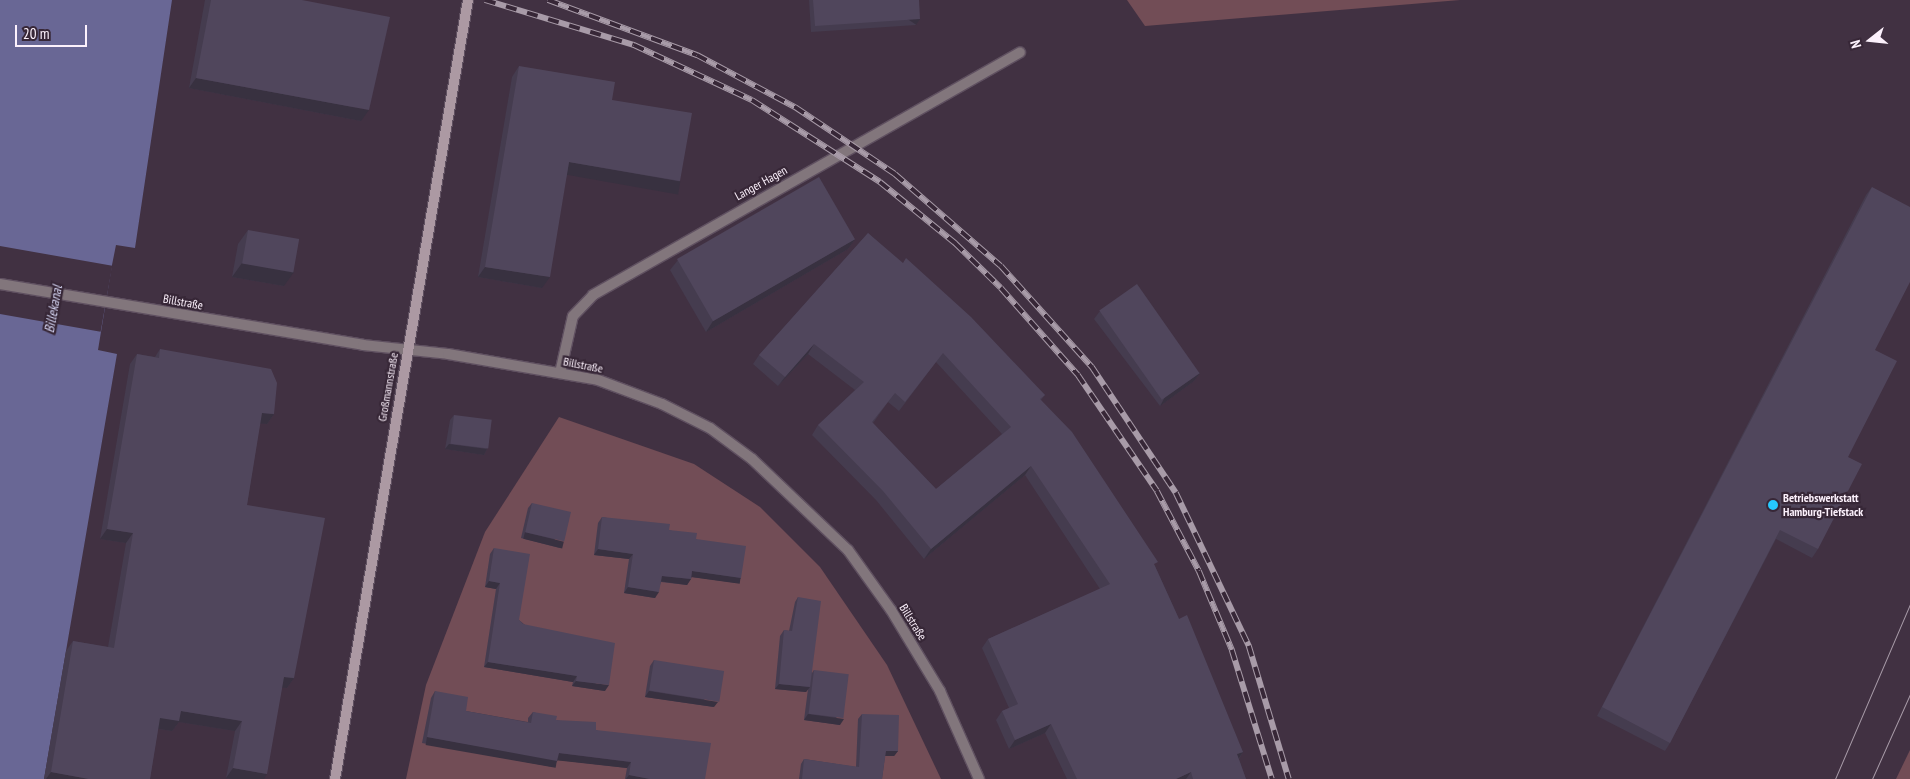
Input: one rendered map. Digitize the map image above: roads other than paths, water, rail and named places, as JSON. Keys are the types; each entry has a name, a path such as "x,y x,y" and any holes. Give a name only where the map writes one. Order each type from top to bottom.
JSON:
{"main road":[{"name":"Großmannstraße","path":"335,779 468,0"}],"street":[{"name":"Langer Hagen","path":"560,373 573,316 593,296 1020,52"},
{"name":"Billstraße","path":"0,284 598,380 662,404 710,428 783,484 848,550 891,610 940,691 979,779"}],"water":[{"name":"Billekanal","path":"0,0 172,0 135,248 116,245 98,350 117,354 44,779 0,779"}],"tram line":[{"path":"1835,779 1910,604"},
{"path":"1872,779 1910,694"}],"railway":[{"path":"485,0 634,45 752,100 880,182 955,243 1001,288 1078,375 1157,491 1199,571 1232,650 1272,779"},
{"path":"548,0 697,55 795,107 895,174 1001,266 1092,367 1176,493 1249,646 1289,779"}],"place":[{"name":"Betriebswerkstatt Hamburg-Tiefstack","path":"1773,505"}]}
